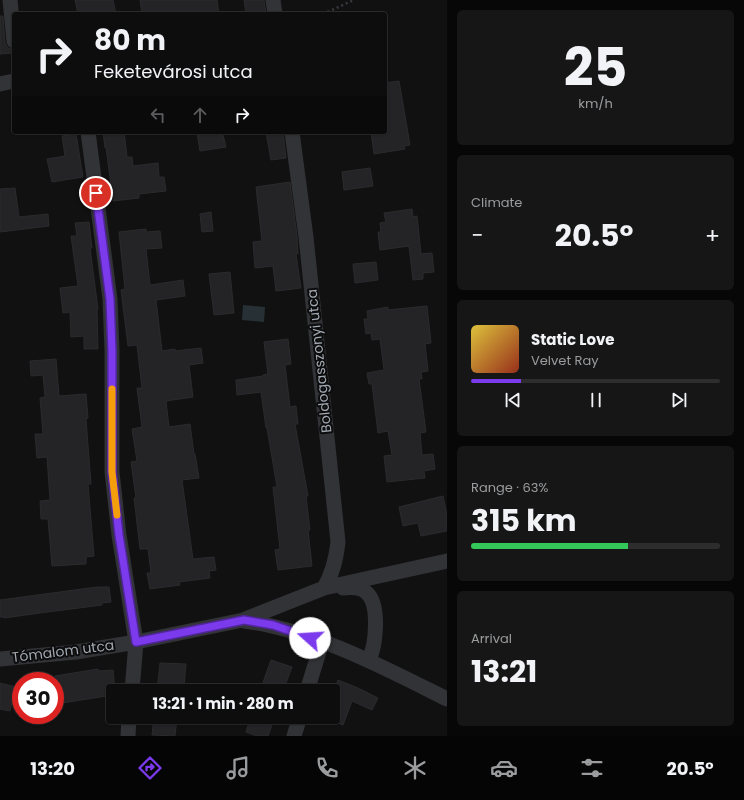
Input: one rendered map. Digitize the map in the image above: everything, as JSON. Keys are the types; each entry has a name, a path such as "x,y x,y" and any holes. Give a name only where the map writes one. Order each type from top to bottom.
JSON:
{"street":[{"path":"10,0 12,20"},
{"path":"273,0 275,12"},
{"path":"0,84 12,81"},
{"path":"88,134 110,299 112,351 112,472 119,535 136,642 133,684"},
{"name":"Boldogasszonyi utca","path":"292,134 306,245 338,542 336,561 332,576 324,588"},
{"path":"324,588 447,561"},
{"path":"324,588 351,587 361,589 368,594 373,605 376,630 373,652 369,660"},
{"name":"Tómalom utca","path":"0,659 76,652 136,642 244,620 324,588"},
{"name":"Tómalom utca","path":"244,620 273,625 369,660 447,699"},
{"path":"310,684 322,642"},
{"path":"128,736 129,724"},
{"path":"294,736 298,724"}],"path":[{"path":"327,12 354,0"}],"shaded area":[{"path":"243,305 265,307 264,322 242,320"}],"building":[{"path":"75,0 113,0 116,12 78,12"},
{"path":"140,0 217,0 219,12 142,12"},
{"path":"244,0 264,0 266,12 246,12"},
{"path":"0,16 3,16 5,42 7,47 12,50 12,53 0,54"},
{"path":"399,81 410,145 404,146 405,149 374,154 371,134 387,134 387,83"},
{"path":"76,134 83,177 52,182 47,159 65,156 62,136"},
{"path":"103,134 124,134 127,157 132,157 133,166 158,163 159,177 164,177 166,191 139,194 139,198 113,201 106,147 105,148"},
{"path":"197,134 223,135 226,147 200,151"},
{"path":"266,134 283,134 286,158 271,160"},
{"path":"370,168 373,186 344,190 342,172"},
{"path":"290,182 297,236 298,254 296,254 301,288 276,291 273,266 255,268 253,242 262,241 256,187"},
{"path":"15,188 19,217 48,214 49,226 0,232 0,189"},
{"path":"412,209 413,217 417,216 421,254 432,253 434,272 423,273 423,279 413,280 409,246 380,250 378,232 381,232 380,223 386,222 384,213"},
{"path":"211,212 213,231 202,232 200,214"},
{"path":"89,222 92,248 90,248 98,309 98,349 84,349 84,336 71,337 70,312 63,313 60,288 78,286 71,236 77,236 75,223"},
{"path":"146,229 146,232 160,231 162,248 146,249 150,285 183,280 185,296 156,300 162,351 201,348 203,363 189,365 193,397 166,401 169,427 190,424 199,478 182,480 193,559 214,557 216,570 209,571 210,578 179,582 180,585 150,589 147,573 151,573 148,549 140,549 134,498 136,498 131,462 137,461 132,429 142,427 137,388 142,388 137,345 128,346 121,290 125,289 119,232"},
{"path":"376,262 378,280 355,283 353,264"},
{"path":"230,272 234,313 214,315 209,274"},
{"path":"427,306 431,343 425,344 428,371 421,372 422,379 419,379 426,432 420,433 422,455 433,454 435,469 424,471 425,478 387,482 384,456 392,455 388,431 378,433 372,384 369,384 367,373 384,370 380,339 372,340 371,333 366,334 364,319 368,319 367,311 388,307 388,310"},
{"path":"288,339 291,364 285,365 290,407 296,406 298,424 295,424 308,496 306,496 312,566 278,570 275,550 280,549 273,487 277,487 261,392 237,395 236,380 268,374 264,342"},
{"path":"56,359 59,396 86,394 88,418 86,419 91,484 88,484 94,556 86,557 86,564 52,566 48,519 41,519 40,501 50,500 47,457 37,458 35,434 43,434 40,398 45,397 43,375 31,376 30,361"},
{"path":"443,496 447,515 447,531 421,536 418,523 403,526 399,507"},
{"path":"97,587 109,587 111,602 102,603 102,605 4,618 0,617 0,600"},
{"path":"271,660 292,667 286,684 262,684"},
{"path":"160,663 186,664 184,684 158,684"},
{"path":"98,669 98,671 113,670 114,684 106,684 106,696 64,703 64,675"},
{"path":"338,680 378,698 372,710 352,701 343,725 340,724 340,684 337,684"},
{"path":"0,683 12,686 12,703 10,711 0,709"},
{"path":"153,724 176,724 175,736 152,735"},
{"path":"249,724 272,724 268,736 257,736 246,732"}],"slow traffic":[{"path":"112,389 112,472 117,515"}],"route":[{"path":"96,193 110,299 112,351 112,472 119,535 136,642 244,620 273,625 310,638"}]}
